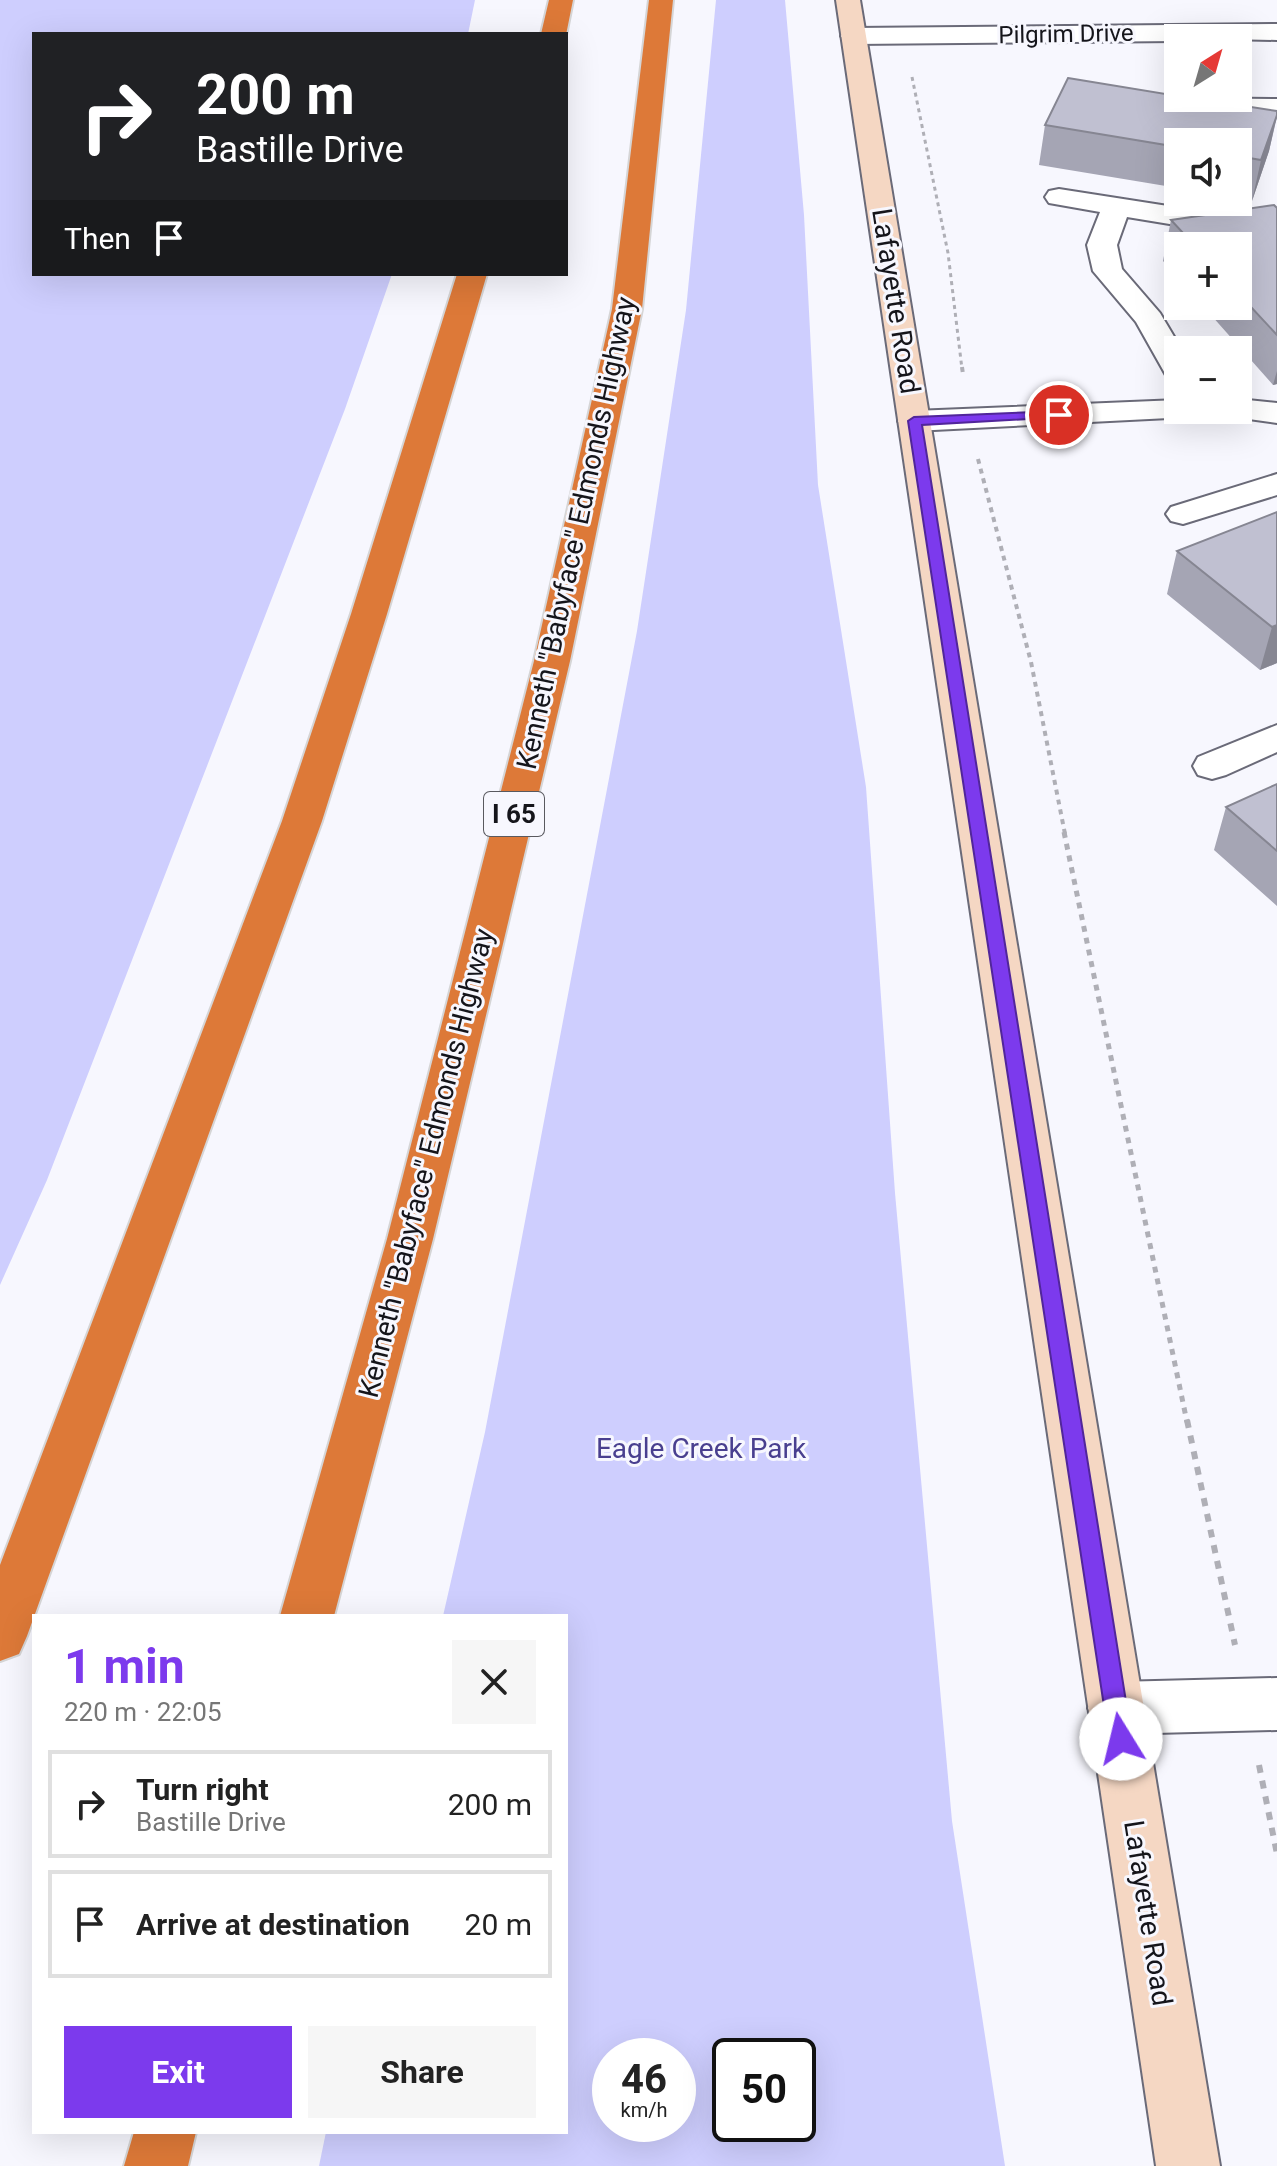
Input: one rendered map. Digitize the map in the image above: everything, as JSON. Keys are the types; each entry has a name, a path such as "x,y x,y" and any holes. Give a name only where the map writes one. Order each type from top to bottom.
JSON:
{"highway":[{"path":"554,32 561,0"},
{"name":"Kenneth \"Babyface\" Edmonds Highway","path":"308,1614 410,1239 552,661 627,309 661,0"},
{"path":"0,1636 302,821 369,614 471,276"},
{"path":"156,2166 164,2134"}],"main road":[{"name":"Lafayette Road","path":"851,18 1188,2166"}],"street":[{"name":"Pilgrim Drive","path":"851,18 1270,39"},
{"path":"1160,100 1215,107 1277,107"},
{"path":"1059,197 1200,220 1277,223"},
{"path":"1116,207 1102,245 1108,271 1149,319 1164,345"},
{"path":"1252,410 1277,413"},
{"path":"914,421 1164,411"},
{"path":"1183,514 1277,484"},
{"path":"1212,766 1277,737"},
{"path":"1116,1708 1277,1704"}],"path":[{"path":"911,73 948,253 962,366"},
{"path":"977,455 1031,662 1103,1027 1225,1587"},
{"path":"1268,1807 1277,1854"}],"green space":[{"path":"0,0 475,0 468,32 32,32 32,276 391,276 345,409 47,1180 0,1285"},
{"name":"Eagle Creek Park","path":"716,0 785,0 804,215 818,485 866,787 895,1193 952,1821 1005,2166 319,2166 326,2134 568,2134 568,1614 443,1614 485,1432 637,631 686,310"}],"building":[{"path":"1068,78 1164,94 1164,112 1252,112 1252,107 1277,111 1261,160 1252,158 1252,128 1164,128 1164,145 1045,125"},
{"path":"1274,205 1277,208 1277,335 1252,308 1252,232 1182,232 1171,220 1198,216 1252,216 1252,208"},
{"path":"1277,512 1277,625 1272,627 1177,551"},
{"path":"1277,784 1277,851 1226,807"}],"route":[{"path":"1059,415 914,421 1121,1739"}]}
